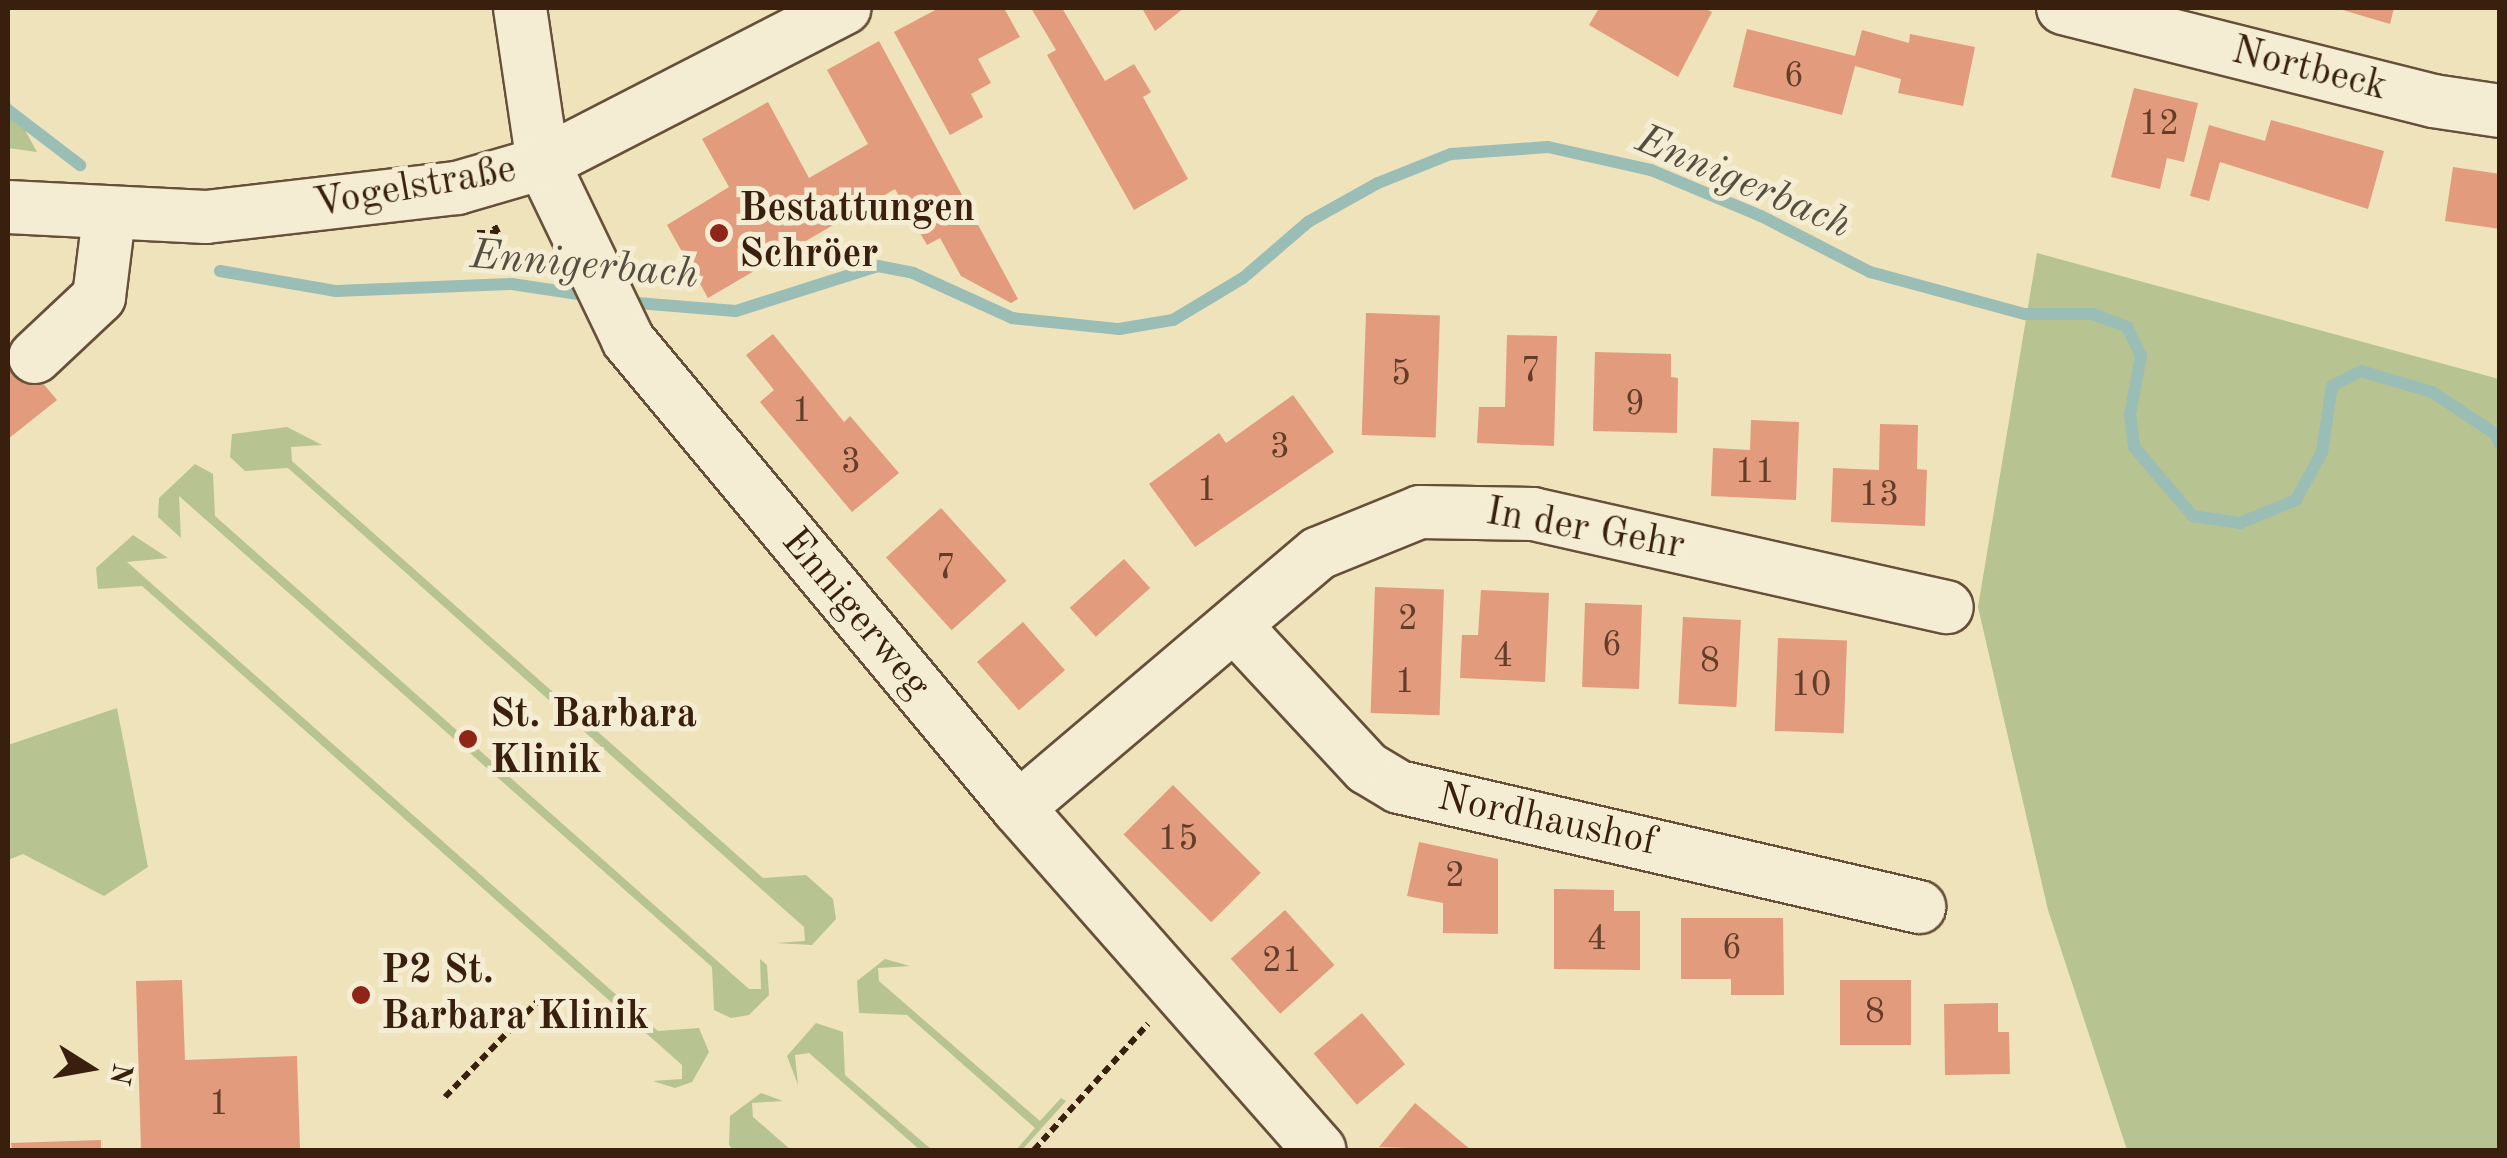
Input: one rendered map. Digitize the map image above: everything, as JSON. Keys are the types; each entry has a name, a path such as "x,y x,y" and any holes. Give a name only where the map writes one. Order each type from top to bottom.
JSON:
{"street":[{"name":"Ennigerweg","path":"520,8 543,163 590,271 628,340 1018,808 1320,1150"},
{"name":"Vogelstraße","path":"8,208 109,217 206,217 378,201 457,188 543,163 844,8"},
{"name":"Nortbeck","path":"2062,8 2433,101 2500,111"},
{"path":"34,356 99,297 109,217"},
{"name":"In der Gehr","path":"1018,808 1319,552 1420,512 1463,508 1532,514 1947,607"},
{"name":"Nordhaushof","path":"1235,626 1367,768 1399,787 1920,907"}],"path":[{"path":"1034,1150 1179,990"},
{"path":"445,1097 541,998"}],"green space":[{"path":"8,99 37,152 8,148"},
{"path":"2037,253 2499,379 2499,1150 2127,1150 2048,910 1978,607"},
{"path":"287,427 322,445 291,447 292,461 763,878 806,875 833,899 836,919 812,945 776,943 805,941 804,927 288,468 245,471 230,457 232,434"},
{"path":"195,464 213,474 215,516 749,989 761,989 760,959 767,965 769,995 749,1015 731,1018 714,1010 712,967 179,496 181,538 158,517 159,498"},
{"path":"133,535 168,558 127,562 638,1014 658,1031 699,1028 709,1052 692,1082 675,1088 653,1081 682,1079 682,1065 142,586 98,589 96,568"},
{"path":"117,708 148,867 104,896 23,854 8,860 8,745"},
{"path":"885,959 910,966 878,968 879,981 1040,1121 1061,1098 1066,1101 1022,1150 1016,1150 1035,1128 907,1015 859,1013 857,981"},
{"path":"816,1023 843,1032 845,1075 932,1150 920,1150 809,1053 795,1055 798,1085 787,1056"},
{"path":"761,1093 783,1101 752,1103 753,1117 791,1150 733,1150 729,1145 730,1116"}],"building":[{"path":"939,8 1004,8 1020,37 978,59 991,83 971,94 983,117 950,135 894,32"},
{"path":"1031,8 1062,8 1105,81 1134,64 1151,92 1143,97 1188,179 1134,210 1047,55 1056,50"},
{"path":"1142,8 1184,8 1155,31"},
{"path":"1599,8 1704,8 1712,12 1678,77 1589,25"},
{"path":"2336,8 2394,8 2390,24"},
{"path":"1747,29 1855,56 1862,30 1909,43 1910,34 1975,47 1963,106 1898,93 1901,79 1855,66 1842,115 1733,87"},
{"path":"879,41 1018,299 1011,303 961,276 940,238 927,245 895,189 708,298 667,225 729,187 702,139 768,102 809,178 868,144 827,70"},
{"path":"2134,88 2198,103 2184,162 2167,158 2160,189 2111,177"},
{"path":"2271,120 2384,151 2368,209 2220,162 2209,201 2190,196 2209,125 2265,141"},
{"path":"2453,167 2500,174 2500,229 2445,221"},
{"path":"1366,313 1440,316 1436,438 1362,435"},
{"path":"773,334 844,422 850,416 899,473 852,512 760,402 774,390 746,355"},
{"path":"1507,335 1557,336 1554,446 1477,443 1479,407 1505,407"},
{"path":"8,342 57,400 8,439"},
{"path":"1595,352 1671,354 1671,377 1678,378 1677,433 1593,431"},
{"path":"1293,395 1334,452 1195,547 1149,484 1219,433 1226,443"},
{"path":"1751,420 1799,422 1796,500 1711,496 1713,448 1750,450"},
{"path":"1880,424 1918,425 1917,469 1927,470 1925,526 1831,522 1833,468 1879,470"},
{"path":"941,508 1007,581 952,630 886,558"},
{"path":"1124,559 1150,588 1096,637 1070,608"},
{"path":"1375,587 1444,589 1440,715 1371,713"},
{"path":"1481,590 1549,593 1545,682 1460,678 1462,635 1478,635"},
{"path":"1585,603 1642,605 1639,689 1582,687"},
{"path":"1683,617 1741,620 1736,707 1678,704"},
{"path":"1023,622 1065,670 1019,710 977,662"},
{"path":"1778,638 1847,640 1844,733 1775,731"},
{"path":"1173,785 1261,873 1211,922 1124,834"},
{"path":"1419,842 1498,859 1498,934 1443,933 1443,903 1407,896"},
{"path":"1554,889 1614,890 1614,911 1640,911 1640,970 1554,969"},
{"path":"1285,910 1335,965 1280,1014 1231,959"},
{"path":"1681,918 1783,918 1784,995 1731,995 1731,979 1681,979"},
{"path":"182,980 185,1060 297,1056 300,1150 141,1150 136,981"},
{"path":"1840,980 1911,980 1911,1045 1840,1045"},
{"path":"1998,1003 1998,1032 2009,1032 2010,1074 1945,1075 1944,1004"},
{"path":"1362,1013 1405,1064 1357,1105 1314,1053"},
{"path":"1415,1103 1471,1150 1379,1147"},
{"path":"101,1140 101,1150 12,1150 11,1143"}],"waterway":[{"name":"Ennigerbach","path":"8,110 80,165"},
{"name":"Ennigerbach","path":"625,302 736,311 878,266 913,273 1012,318 1119,329 1173,320 1243,278 1308,222 1378,183 1451,154 1548,147 1651,170 1761,216 1870,272 2025,314 2092,314 2127,327 2141,356 2130,414 2134,447 2193,516 2240,523 2296,500 2322,452 2332,386 2361,371 2432,392 2494,433 2500,444"},
{"name":"Ennigerbach","path":"220,271 336,291 512,284 591,296"}],"place":[{"name":"Bestattungen Schröer","path":"719,233"},
{"name":"St. Barbara Klinik","path":"468,739"},
{"name":"P2 St. Barbara Klinik","path":"361,995"}]}
